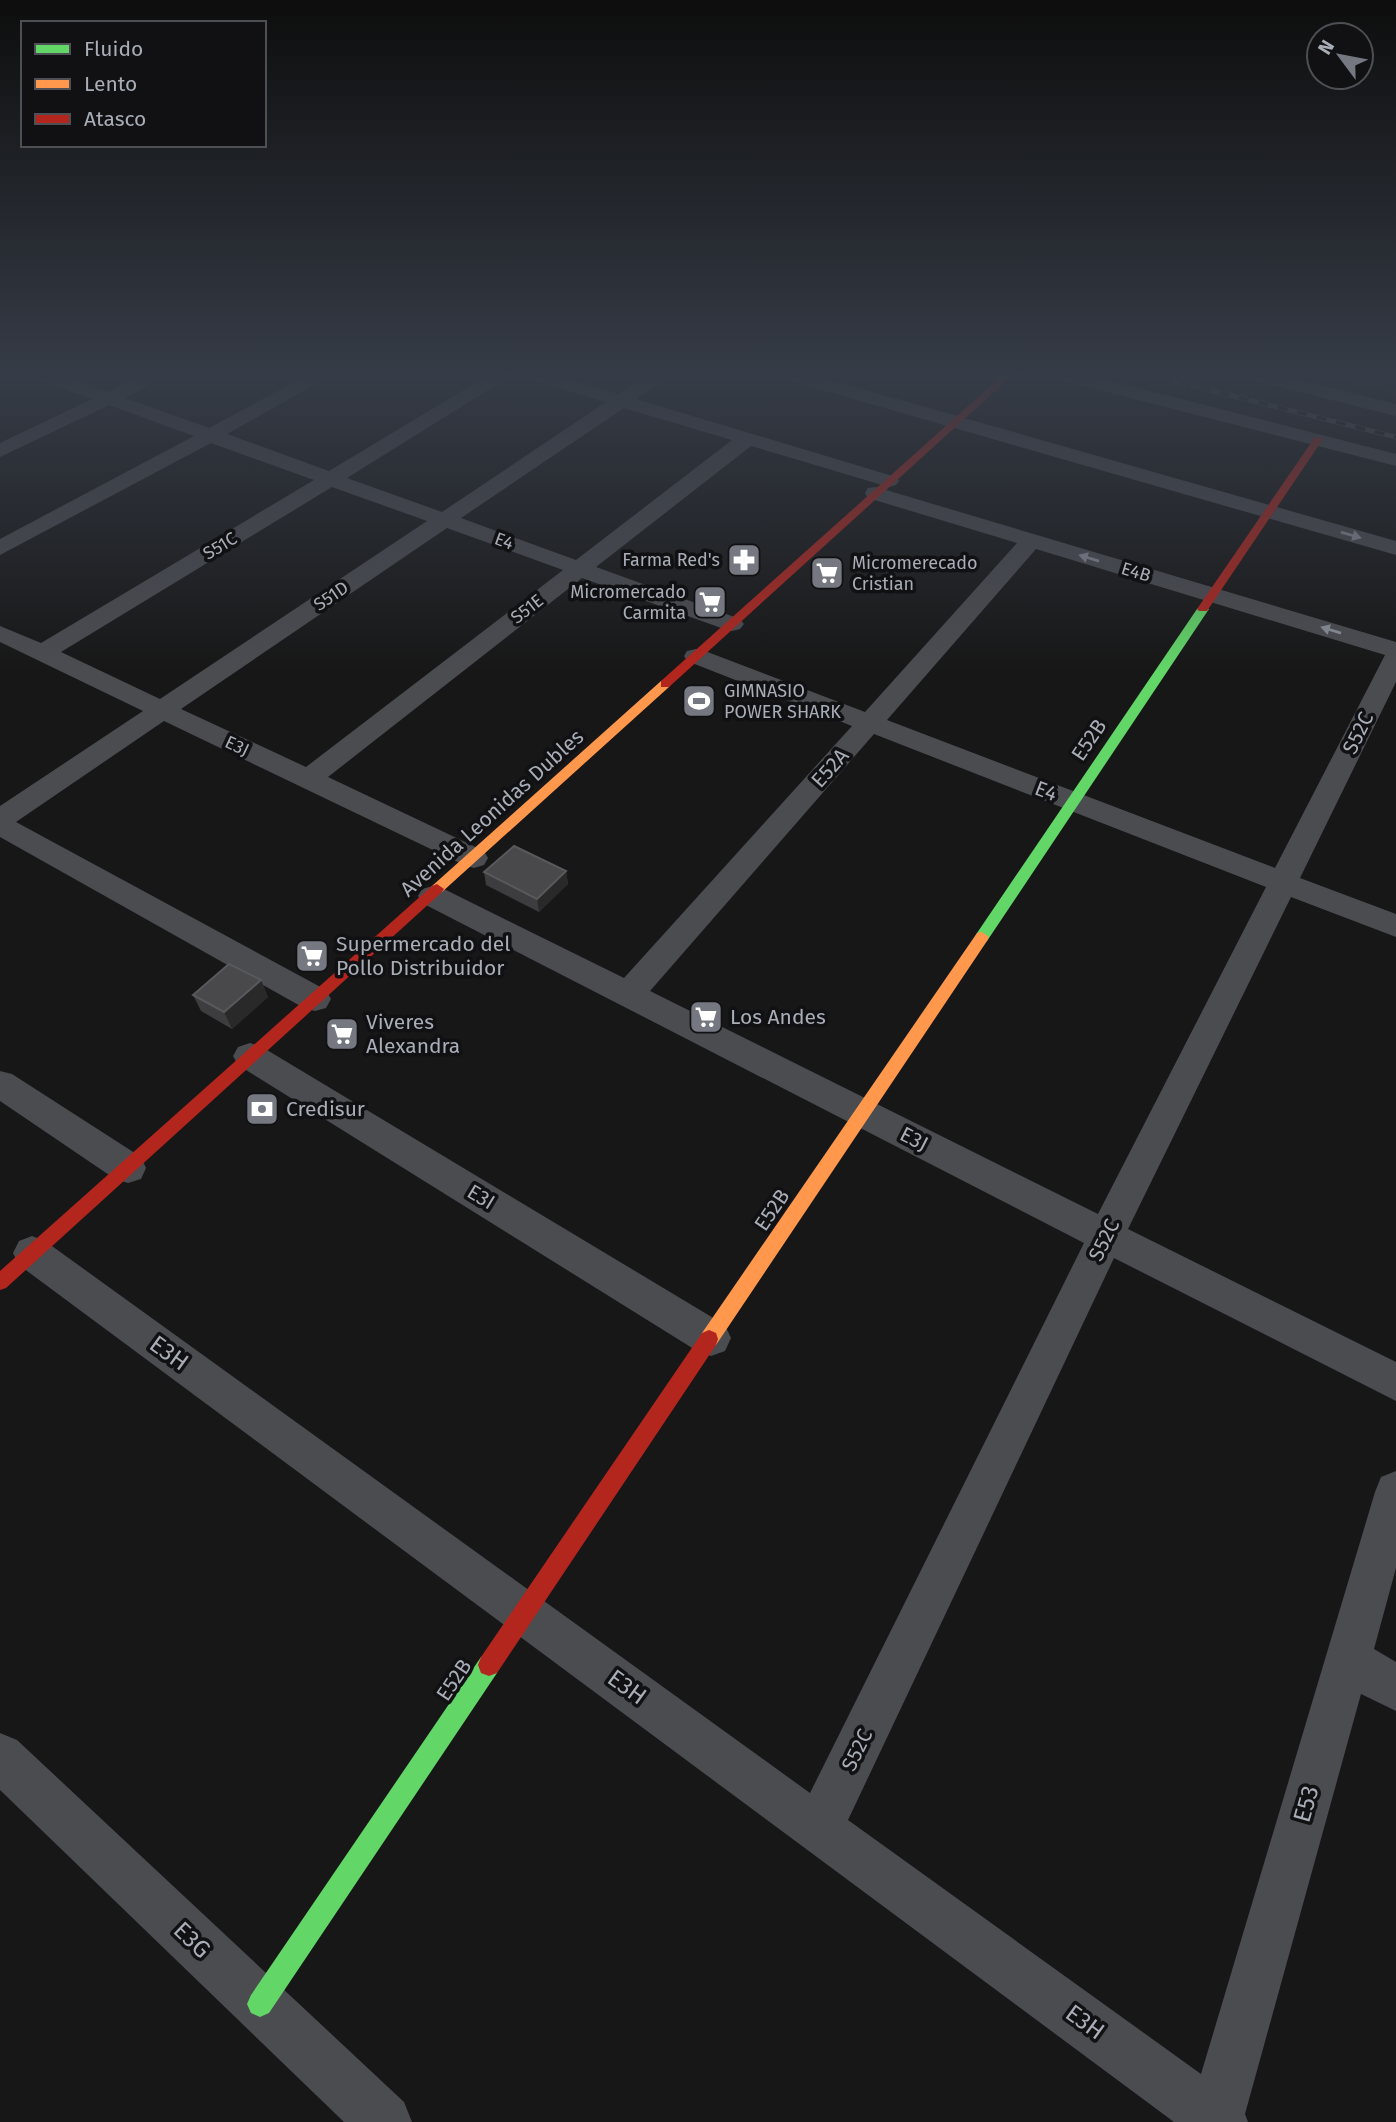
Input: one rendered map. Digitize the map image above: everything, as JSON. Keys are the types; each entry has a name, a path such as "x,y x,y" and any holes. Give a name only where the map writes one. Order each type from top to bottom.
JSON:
{"street":[{"path":"0,548 142,472"},
{"name":"E4","path":"311,472 732,624"},
{"name":"S51C","path":"42,653 343,472"},
{"name":"S51D","path":"0,819 515,472"},
{"name":"S51E","path":"308,779 704,472"},
{"name":"E4B","path":"841,472 1032,540 1396,650"},
{"name":"Avenida Leonidas Dubles","path":"16,1268 250,1056 433,896 900,472"},
{"path":"1132,472 1396,548"},
{"name":"E52B","path":"260,2004 1296,472"},
{"name":"E52A","path":"629,995 1032,540"},
{"name":"E3J","path":"0,633 474,858"},
{"name":"E4","path":"696,656 1396,926"},
{"name":"S52C","path":"819,1827 1105,1236 1396,657"},
{"path":"0,825 315,999"},
{"name":"E3J","path":"433,896 1396,1382"},
{"name":"E3I","path":"250,1056 712,1338"},
{"path":"0,1084 128,1168"},
{"name":"E3H","path":"16,1268 525,1613 1218,2120"},
{"name":"E53","path":"1218,2120 1396,1492"},
{"path":"1347,1659 1396,1688"},
{"name":"E3G","path":"0,1757 384,2122"}],"building":[{"path":"514,846 566,871 537,899 484,872"},
{"path":"229,964 261,980 224,1012 193,995"}],"traffic: fast":[{"path":"982,937 1203,609"},
{"path":"260,2004 489,1665"}],"traffic: slow":[{"path":"437,889 665,684"},
{"path":"709,1339 982,937"}],"traffic: jam":[{"path":"665,684 901,472"},
{"path":"1203,609 1296,472"},
{"path":"0,1282 437,889"},
{"path":"489,1665 709,1339"}],"place":[{"name":"Farma Red's","path":"744,560"},
{"name":"Micromerecado Cristian","path":"827,573"},
{"name":"Micromercado Carmita","path":"710,602"},
{"name":"GIMNASIO POWER SHARK","path":"699,701"},
{"name":"Supermercado del Pollo Distribuidor","path":"312,956"},
{"name":"Los Andes","path":"706,1017"},
{"name":"Viveres Alexandra","path":"342,1034"},
{"name":"Credisur","path":"262,1109"}]}
